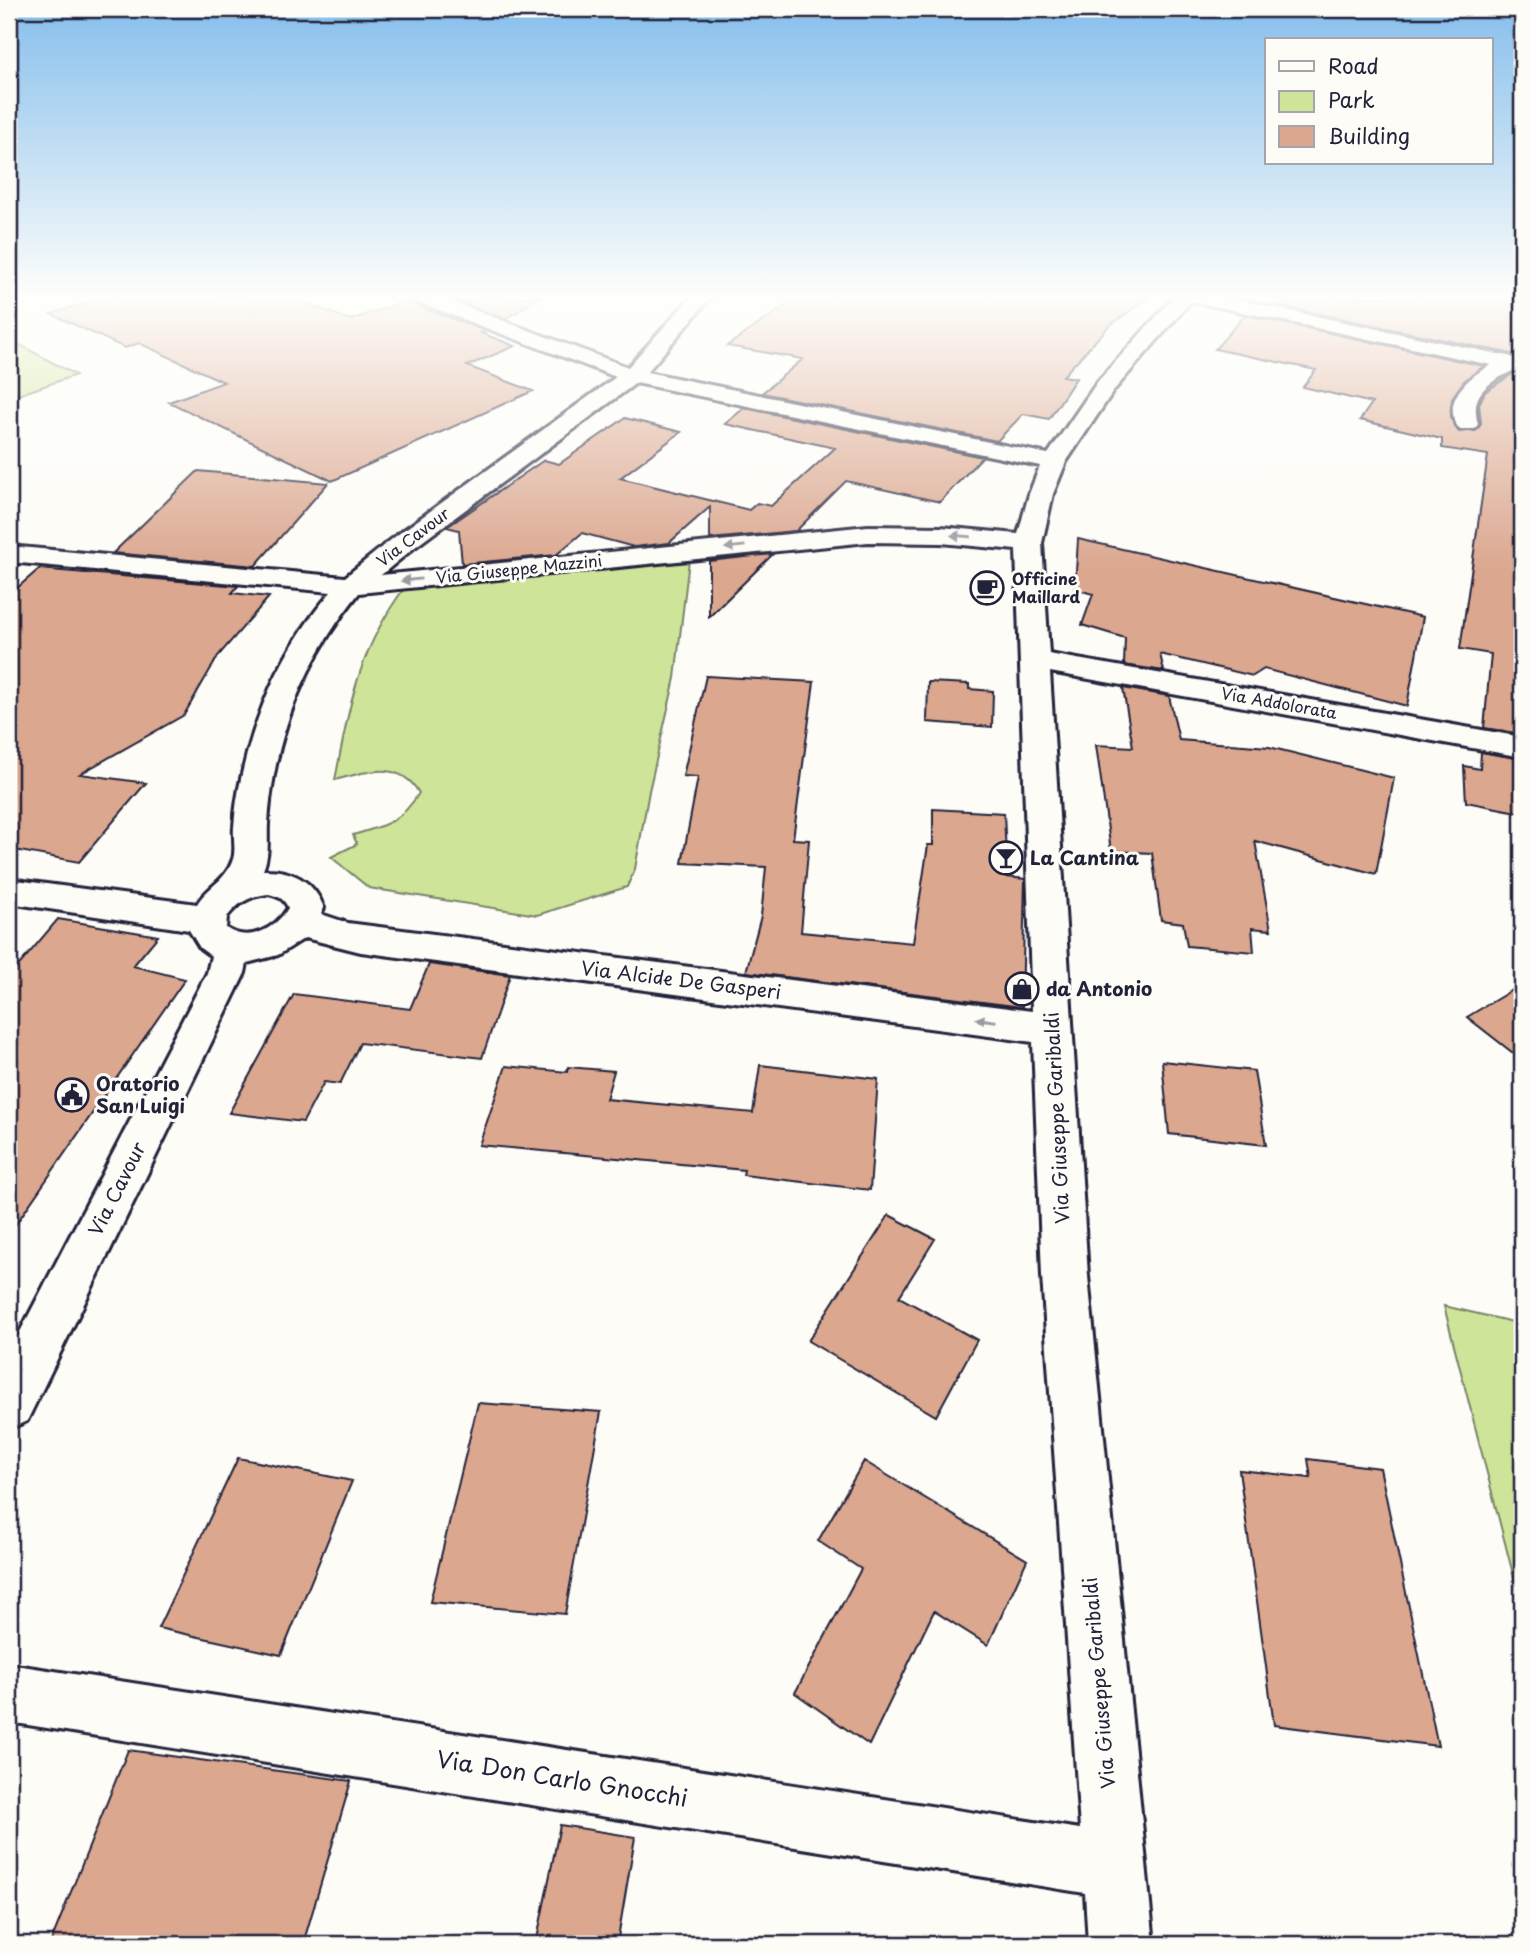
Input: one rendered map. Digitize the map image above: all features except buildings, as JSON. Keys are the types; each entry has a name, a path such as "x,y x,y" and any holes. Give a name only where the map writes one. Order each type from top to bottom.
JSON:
{"street":[{"name":"Via Cavour","path":"229,896 251,824 258,774 277,706 295,666 314,634 351,586 406,541 615,388"},
{"path":"692,388 1054,462"},
{"name":"Via Giuseppe Garibaldi","path":"1105,388 1054,462 1044,485 1029,542 1065,1276 1121,1944"},
{"path":"1467,424 1464,408 1467,394 1473,388"},
{"name":"Via Giuseppe Mazzini","path":"9,554 351,586 868,534 941,535 1029,542"},
{"name":"Via Addolorata","path":"1035,660 1522,747"},
{"path":"9,891 229,896 290,885 302,894 306,908 303,924 281,940 235,956 211,937 229,896"},
{"name":"Via Alcide De Gasperi","path":"303,924 397,944 1053,1029"},
{"name":"Via Cavour","path":"9,1404 235,956"},
{"name":"Via Don Carlo Gnocchi","path":"9,1693 1115,1866"}],"green space":[{"path":"9,388 38,388 9,398"},
{"path":"689,560 675,678 649,791 635,869 627,887 537,915 369,888 331,857 357,844 353,835 398,817 419,793 411,782 392,772 370,772 335,780 351,703 366,657 376,634 405,587"},
{"path":"1444,1306 1522,1324 1522,1609"}],"place":[{"name":"Officine Maillard","path":"987,588"},
{"name":"La Cantina","path":"1006,858"},
{"name":"da Antonio","path":"1022,989"},
{"name":"Oratorio San Luigi","path":"72,1095"}]}
